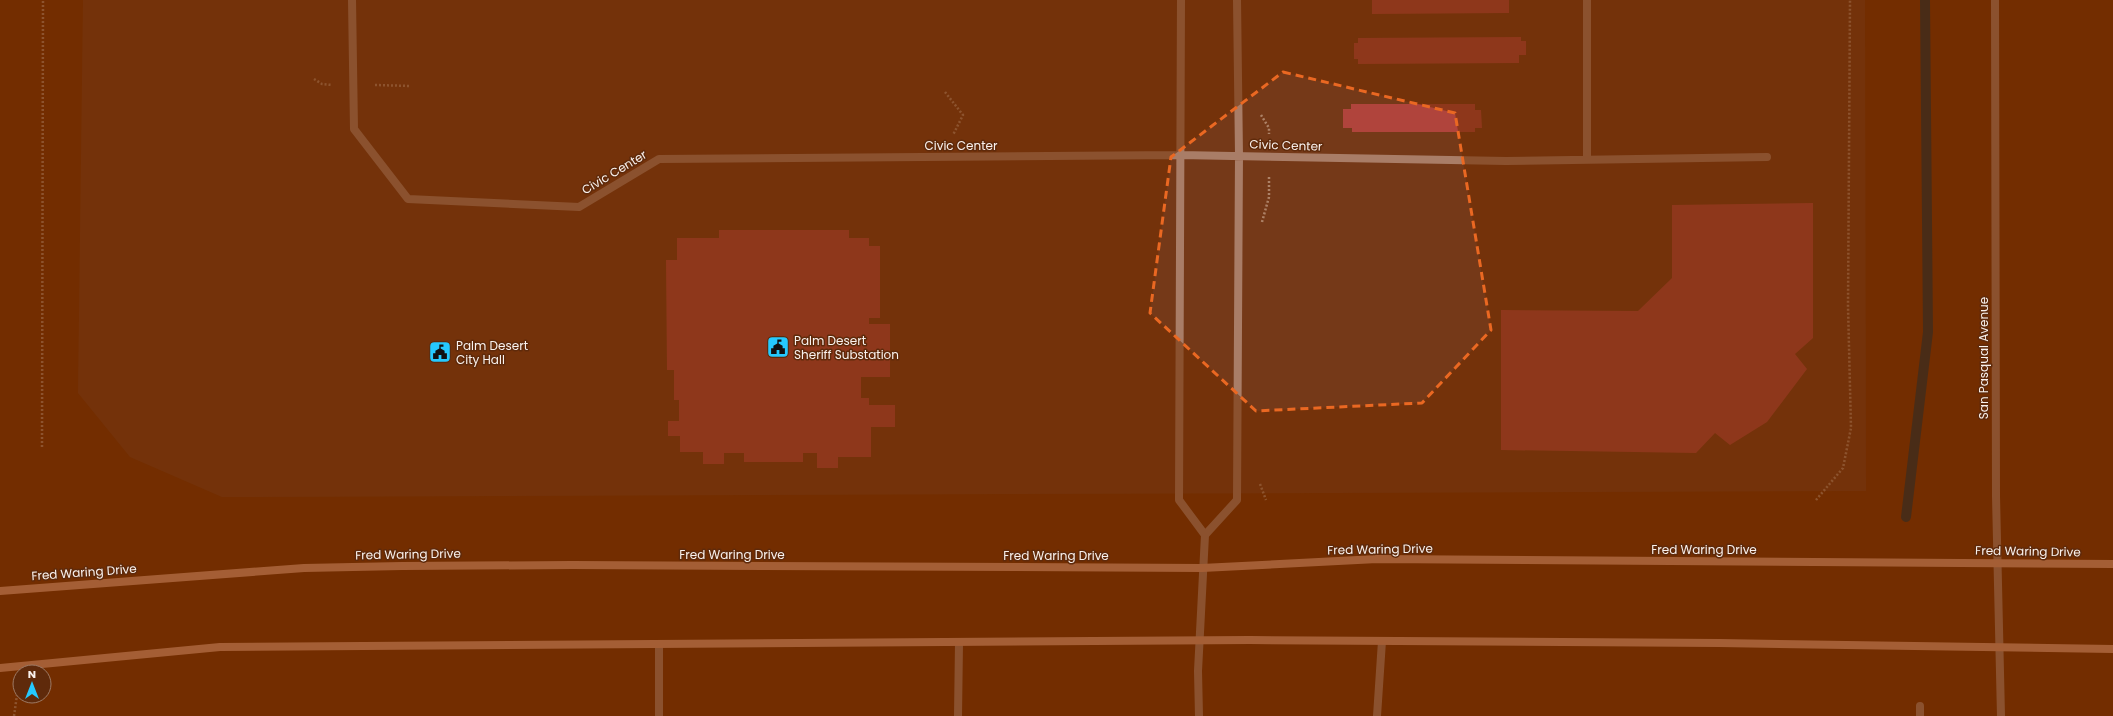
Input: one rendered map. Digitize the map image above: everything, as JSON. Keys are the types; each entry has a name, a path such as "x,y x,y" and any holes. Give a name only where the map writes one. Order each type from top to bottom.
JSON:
{"main road":[{"name":"Fred Waring Drive","path":"0,591 304,568 402,566 572,564 1202,568 1377,559 1998,562 2113,564"},
{"path":"0,668 220,647 1382,641 1719,643 2113,649"}],"street":[{"name":"Civic Center","path":"352,0 354,129 408,199 579,206 659,159 1180,155 1506,160 1767,157"},
{"path":"1181,0 1179,500 1205,535"},
{"path":"1199,716 1202,568 1205,535 1237,500 1237,0"},
{"path":"1587,0 1587,159"},
{"name":"San Pasqual Avenue","path":"1995,0 1996,496 2001,716"},
{"path":"1377,716 1382,641"},
{"path":"958,716 959,643"},
{"path":"659,644 659,716"},
{"path":"1920,706 1920,716"}],"path":[{"path":"42,447 43,0"},
{"path":"1816,500 1843,468 1850,428 1848,306 1850,0"},
{"path":"14,716 16,704"}],"highlighted area":[{"path":"1283,72 1455,113 1491,330 1422,403 1256,411 1150,313 1171,157"}],"shaded area":[{"path":"83,0 1865,0 1866,491 222,497 130,457 78,393"}],"building":[{"path":"1372,0 1509,0 1509,13 1372,14"},
{"path":"1521,37 1521,41 1526,41 1526,55 1519,55 1519,63 1358,64 1358,59 1354,59 1354,43 1358,43 1358,38"},
{"path":"1351,104 1475,104 1475,110 1481,110 1482,128 1475,128 1475,132 1352,132 1352,128 1343,128 1343,109 1351,109"},
{"path":"1813,203 1813,338 1795,354 1807,369 1767,422 1730,445 1715,433 1696,453 1501,450 1501,310 1638,311 1672,278 1672,205"},
{"name":"Palm Desert Sheriff Substation","path":"719,230 849,230 849,238 869,238 869,246 880,246 880,318 869,318 869,324 890,324 890,377 861,377 861,398 869,398 869,405 895,405 895,427 871,427 871,457 838,457 838,468 817,468 817,453 803,453 803,462 744,462 744,453 724,453 724,464 703,464 703,452 680,452 680,436 668,436 668,421 679,421 679,400 674,400 674,370 667,370 666,260 677,260 677,238 719,238"}],"waterway":[{"path":"1906,517 1928,332 1925,0"}],"place":[{"name":"Palm Desert Sheriff Substation","path":"778,347"},
{"name":"Palm Desert City Hall","path":"440,352"}]}
